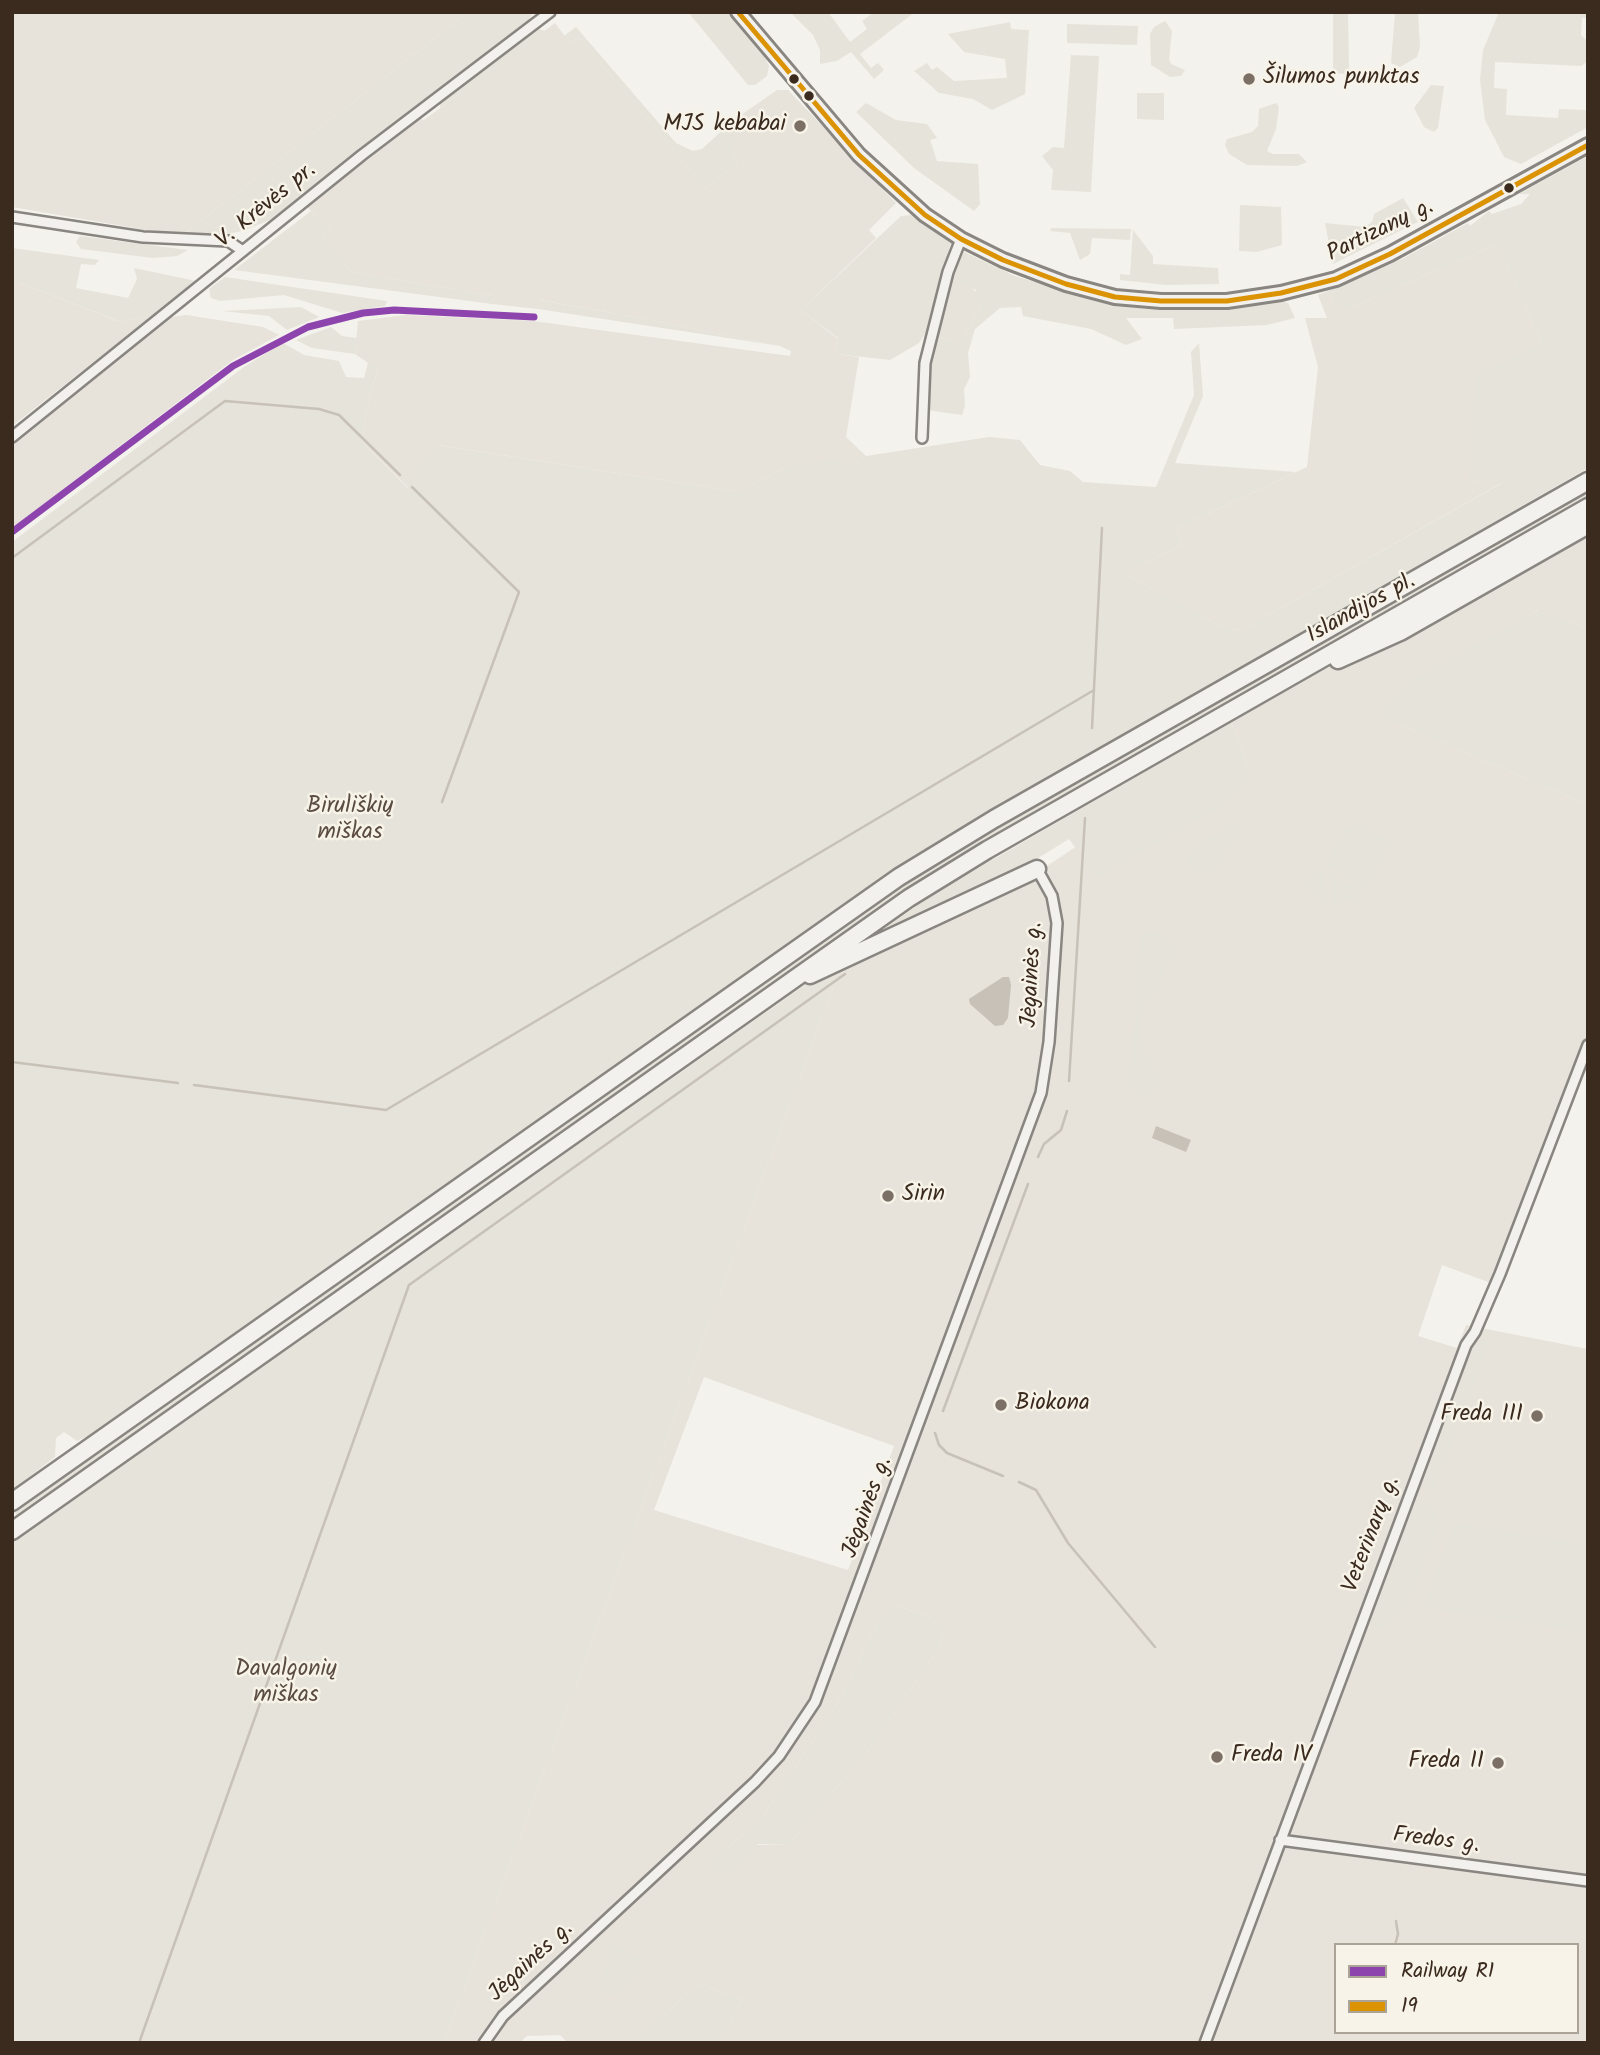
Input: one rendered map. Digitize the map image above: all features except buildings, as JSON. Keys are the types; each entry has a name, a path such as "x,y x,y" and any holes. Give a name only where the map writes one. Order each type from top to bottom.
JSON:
{"highway":[{"name":"Islandijos pl.","path":"12,1502 899,877 994,819 1588,481"},
{"name":"Islandijos pl.","path":"776,990 909,898 1158,752 1588,507"},
{"path":"1247,701 1400,632 1588,525"},
{"path":"12,1531 776,990 955,910 1037,869"}],"street":[{"name":"V. Krėvės pr.","path":"12,437 425,105 550,12"},
{"name":"Partizanų g.","path":"738,12 883,180 925,215 961,239 1034,274 1115,297 1194,302 1281,293 1362,269 1588,145"},
{"path":"12,217 143,237 228,241 243,251"},
{"path":"922,438 925,363 948,272 961,239"},
{"name":"Jėgainės g.","path":"484,2043 503,2016 755,1782 779,1756 815,1702 1041,1093 1049,1042 1057,923 1052,896 1037,869"},
{"name":"Veterinarų g.","path":"1205,2043 1456,1371 1500,1274 1588,1045"},
{"name":"Fredos g.","path":"1280,1840 1588,1881"}],"shaded area":[{"path":"12,12 468,12 182,236 12,207"},
{"path":"555,23 570,43 578,37 706,189 737,163 731,149 731,122 777,90 788,90 896,203 869,230 876,238 801,310 838,339 836,354 859,357 846,437 866,456 849,468 785,467 739,492 438,445 421,460 409,488 362,442 367,407 379,365 368,363 355,354 358,321 406,315 533,321 790,356 791,351 780,346 646,319 540,300 538,309 492,304 493,296 352,272 323,237 331,230 307,207 418,118 424,120"},
{"path":"1498,244 1542,344 1469,480 1503,482 1242,630 1227,629 1122,573 1183,545 1176,529 1307,467 1318,367 1305,318 1327,318 1318,295 1331,290 1334,304 1343,301 1343,311"},
{"path":"954,267 962,271 982,303 960,345 935,336"},
{"path":"12,280 118,321 151,317 12,426"},
{"path":"186,315 263,327 279,335 233,360 12,528 12,446 162,324 172,317"},
{"path":"1588,529 1588,629 1537,610 1379,716 1588,805 1588,1061 1499,1286 1442,1265 1418,1336 1457,1348 1466,1325 1588,1349 1588,2043 718,2043 743,2001 699,1983 632,2043 568,2043 560,2035 527,2036 519,2043 444,2043 834,985 836,968 1008,892 1077,846 1097,878 1252,776 1231,722 1491,577 1537,565 1549,552","holes":["704,1377 894,1446 848,1570 654,1510","896,1605 931,1618 945,1631 937,1651 868,1751 788,1845 758,1845 713,1859 759,1822 839,1701 879,1620"]},
{"path":"1003,977 1009,977 1011,985 1008,1018 1003,1025 995,1026 970,1004 969,999"},
{"path":"1156,1126 1191,1140 1186,1152 1152,1138"}],"green space":[{"path":"468,12 533,12 527,23 274,218 246,230 223,235 182,236"},
{"path":"688,12 727,12 765,57 769,66 767,76 755,85 748,85"},
{"path":"790,12 828,12 850,42 867,29 862,21 874,12 915,12 860,54 871,68 878,63 884,70 874,79 851,52 837,61 820,64 820,50 813,35"},
{"path":"1333,12 1348,12 1349,69 1346,74 1336,73 1333,69"},
{"path":"1395,12 1418,12 1420,47 1417,57 1400,67 1391,63"},
{"path":"1499,12 1588,12 1588,18 1582,18 1581,35 1588,42 1588,61 1581,66 1495,62 1494,88 1507,89 1506,115 1558,118 1559,109 1588,110 1588,127 1521,164 1504,157 1485,120 1480,80 1483,50"},
{"path":"1165,21 1172,31 1169,59 1171,64 1185,70 1181,76 1170,77 1151,65 1150,34 1154,27"},
{"path":"1010,22 1011,29 1029,30 1025,94 992,110 973,99 939,93 914,71 927,63 932,70 937,67 954,81 1007,78 1005,59 964,52 948,34"},
{"path":"1067,24 1138,26 1137,45 1067,43"},
{"path":"576,27 676,143 693,151 702,149 727,126 731,127 739,137 731,149 737,163 706,189 578,37 570,43 564,36"},
{"path":"539,29 545,31 440,108 440,101"},
{"path":"1071,55 1099,56 1091,192 1051,190 1053,170 1042,156 1053,147 1064,148"},
{"path":"1431,85 1444,86 1438,128 1434,132 1424,127 1414,108"},
{"path":"1137,93 1164,93 1164,120 1137,119"},
{"path":"866,103 896,120 927,124 937,138 930,140 937,161 978,164 980,204 974,211 914,168 856,112"},
{"path":"1276,103 1279,107 1276,129 1267,151 1273,154 1299,154 1307,162 1297,166 1247,165 1229,154 1225,145 1227,139 1252,132 1258,126 1259,109"},
{"name":"Biruliškių miškas","path":"1588,156 1588,468 907,860 88,1436 77,1441 64,1432 56,1438 55,1457 12,1490 12,542 244,367 283,343 304,355 339,361 346,377 364,378 368,363 379,364 367,407 362,442 408,488 421,460 437,445 739,492 785,467 837,458 849,468 866,456 989,437 1020,440 1040,465 1070,471 1083,482 1156,487 1194,395 1191,352 1199,343 1203,396 1175,463 1296,472 1176,529 1183,545 1122,573 1227,629 1242,630 1502,483 1469,480 1476,373 1542,344 1498,244 1343,311 1343,302 1334,305 1331,290 1402,259 1468,223 1470,226 1489,211 1492,214 1521,204 1530,194 1519,194"},
{"path":"1403,198 1418,222 1333,264 1325,223 1365,227 1372,222 1374,214"},
{"path":"1240,205 1281,207 1282,245 1257,252 1239,251"},
{"path":"311,211 331,230 323,237 352,272 493,296 492,304 234,270"},
{"path":"911,215 951,243 928,329 919,343 890,360 836,354 838,338 801,310 901,216"},
{"path":"1051,228 1131,229 1130,240 1092,238 1090,254 1080,260 1070,233 1050,231"},
{"path":"1133,230 1153,256 1153,264 1218,268 1219,284 1166,285 1120,280 1120,274 1130,275"},
{"path":"80,236 188,250 177,256 153,258 81,249 76,242"},
{"path":"12,248 99,260 95,265 81,264 76,288 128,298 137,279 134,268 196,281 151,317 119,321 12,280"},
{"path":"964,252 1015,276 1111,305 1151,309 1205,309 1282,301 1288,303 1295,318 1267,325 1174,329 1173,318 1126,318 1142,339 1126,345 1091,329 1023,316 1021,307 1000,308 975,329 968,353 970,377 964,389 965,406 962,415 927,410 928,368 935,336 960,345 982,303 973,298 976,290 959,281 962,271 954,267 957,255"},
{"path":"225,277 387,301 385,306 342,313 284,295 220,301 211,298 209,289"},
{"path":"539,300 646,319 780,346 538,309"},
{"path":"301,307 319,317 287,330 269,316 222,311"},
{"path":"331,327 342,336 357,338 355,354 312,348 296,340"},
{"path":"1588,490 1588,500 940,870 871,915 19,1517 12,1510 923,870"},
{"path":"1538,610 1588,629 1588,805 1379,716 1412,679"},
{"path":"1231,722 1252,776 1230,802 1097,878 1069,839 1022,868 850,951 942,889"},
{"path":"1237,820 1243,820 1244,825 1215,872 1207,876 1192,869 1187,860 1189,851"},
{"path":"1359,824 1394,842 1364,889 1325,864 1345,829"},
{"path":"1316,867 1324,873 1329,905 1303,888"},
{"path":"1329,872 1364,892 1358,904 1345,898 1337,910 1333,907"},
{"path":"1153,930 1170,939 1176,950 1141,1016 1141,1040 1161,1079 1155,1093 1141,1096 1133,1091 1129,1082 1139,940 1144,933"},
{"name":"Davalgonių miškas","path":"836,968 834,985 444,2043 12,2043 12,1543 809,982"},
{"path":"1482,1338 1492,1339 1434,1491 1423,1480 1475,1345"},
{"path":"1428,1505 1435,1511 1440,1523 1408,1604 1385,1630 1372,1623 1415,1506"},
{"path":"1461,1523 1588,1544 1588,1633 1427,1608 1424,1602 1453,1526"},
{"path":"896,1605 931,1618 945,1631 937,1651 868,1751 788,1845 758,1844 734,1870 718,1874 707,1869 713,1859 759,1822 839,1701 879,1620"},
{"path":"611,1942 643,1958 642,1971 615,1995 602,1995 601,1980"},
{"path":"699,1983 743,2001 718,2043 632,2043"}],"waterway":[{"path":"12,558 225,401 319,409 339,415 400,475"},
{"path":"412,487 519,592 442,802"},
{"path":"1092,728 1102,528"},
{"path":"194,1085 386,1110 1094,690"},
{"path":"1069,1081 1085,818"},
{"path":"139,2043 409,1285 845,974"},
{"path":"12,1062 178,1083"},
{"path":"1038,1157 1044,1144 1061,1130 1067,1111"},
{"path":"943,1411 1028,1184"},
{"path":"935,1433 939,1445 947,1453 1003,1476"},
{"path":"1019,1482 1036,1490 1068,1543 1155,1647"},
{"path":"1396,1921 1398,1934 1396,1943"}],"rail line":[{"name":"R1","path":"12,532 233,366 308,327 363,313 394,310 534,317"}],"transit line":[{"name":"19","path":"738,12 859,155 925,215 961,239 1003,260 1066,284 1115,297 1161,301 1227,301 1281,293 1336,279 1390,254 1588,145"}],"place":[{"name":"Šilumos punktas","path":"1249,79"},
{"name":"MJS kebabai","path":"800,126"},
{"name":"Sirin","path":"888,1196"},
{"name":"Biokona","path":"1001,1405"},
{"name":"Freda III","path":"1537,1416"},
{"name":"Freda IV","path":"1217,1757"},
{"name":"Freda II","path":"1498,1763"}]}
